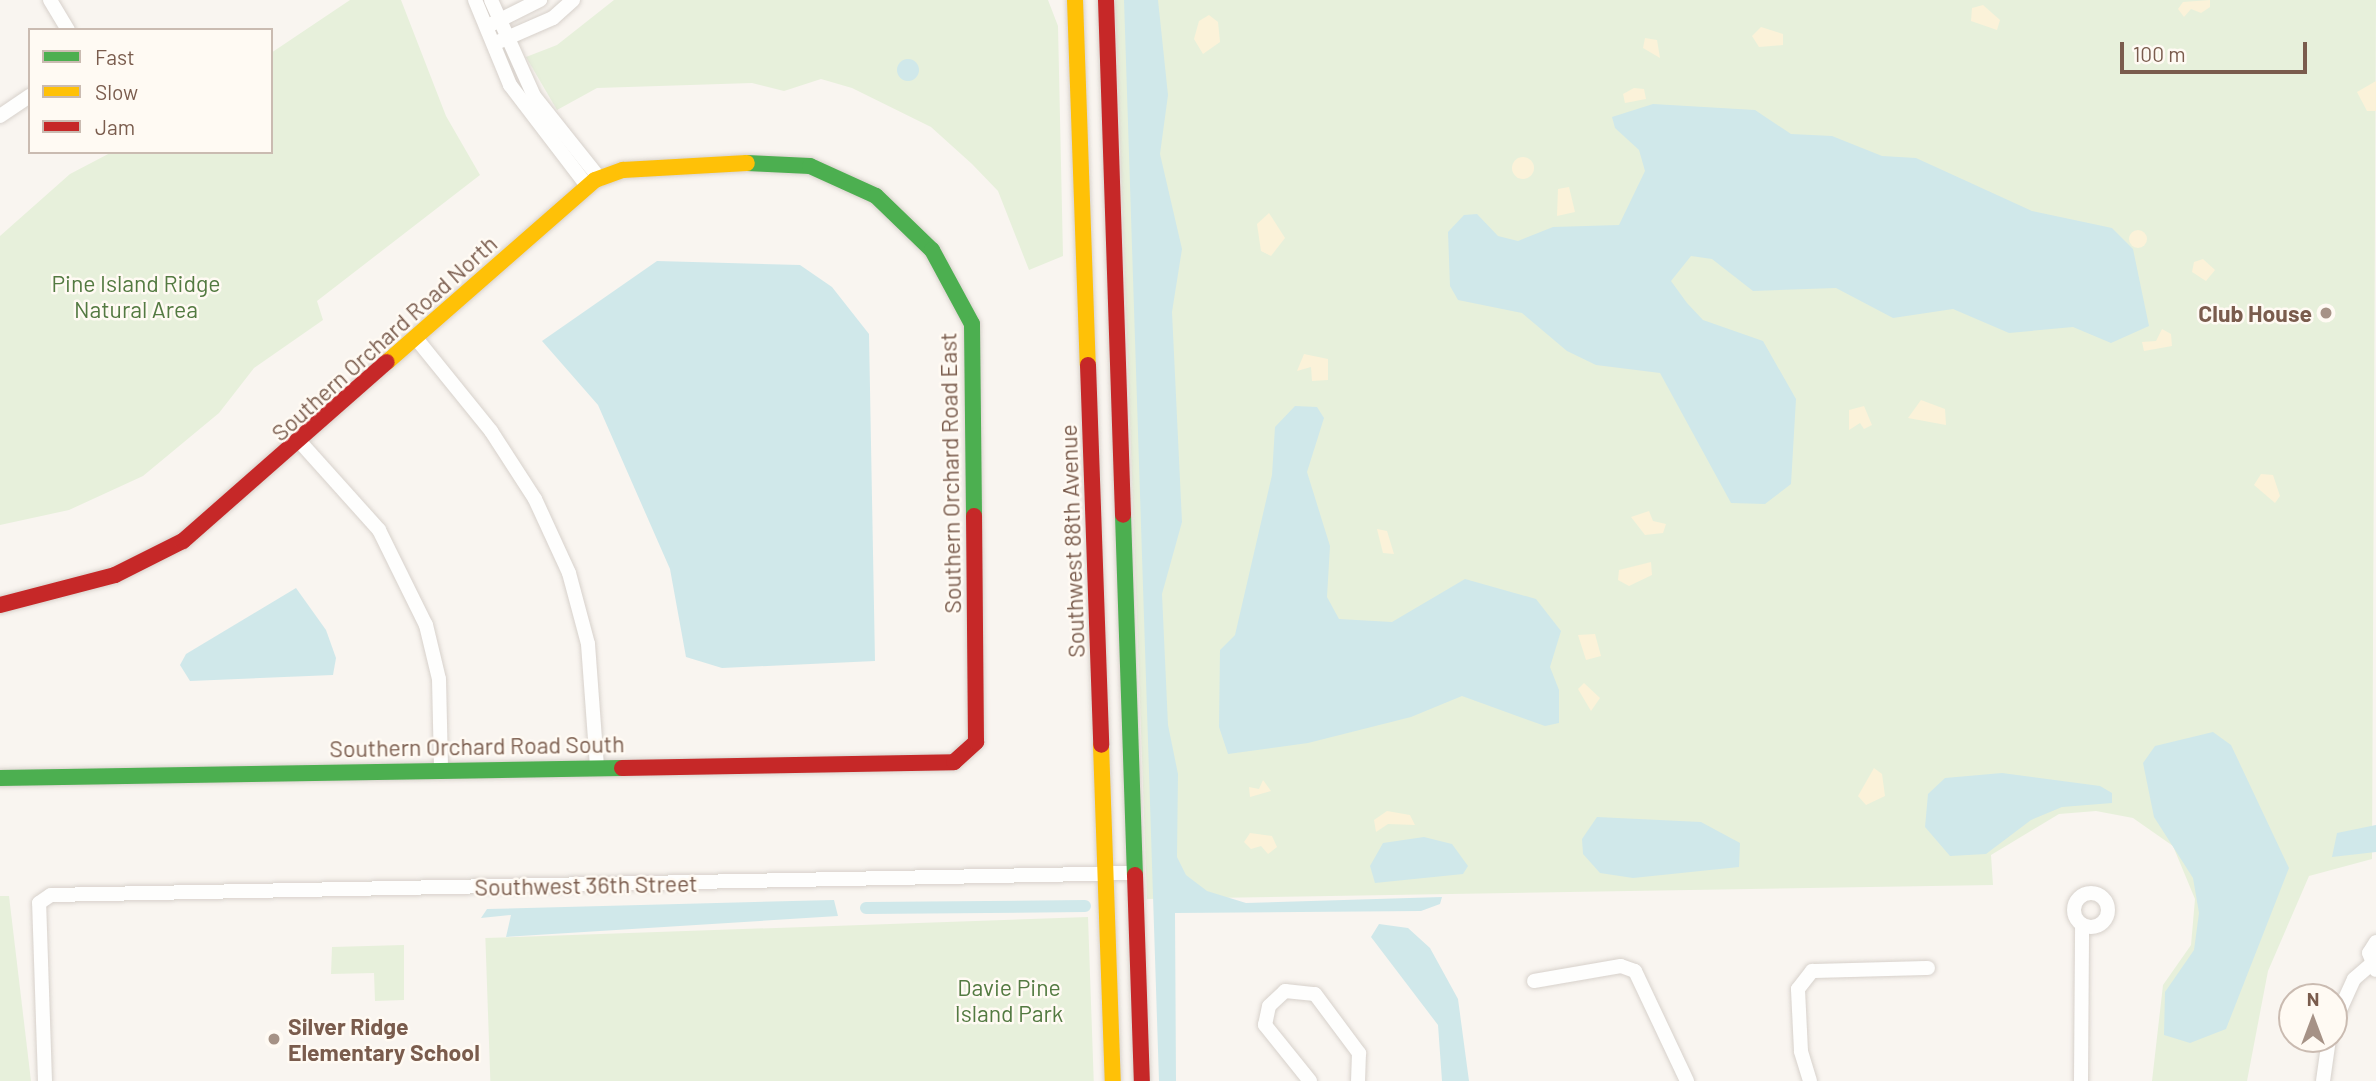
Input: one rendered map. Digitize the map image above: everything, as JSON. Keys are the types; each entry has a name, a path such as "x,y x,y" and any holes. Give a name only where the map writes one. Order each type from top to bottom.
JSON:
{"street":[{"path":"50,0 67,28"},
{"path":"475,0 491,45 528,113 594,183"},
{"path":"491,0 505,40 534,96 594,183"},
{"path":"484,28 540,0"},
{"path":"491,45 553,18 573,0"},
{"name":"Southwest 88th Avenue","path":"1075,0 1113,1081"},
{"path":"1106,0 1142,1081"},
{"path":"0,116 28,97"},
{"name":"Southern Orchard Road North","path":"0,605 115,575 183,541 301,443 415,337 594,183 656,164 810,166"},
{"name":"Southern Orchard Road East","path":"810,166 876,196 914,232 932,250 972,324 976,742 954,762"},
{"path":"415,337 491,431 536,499 569,572 588,644 597,768"},
{"path":"301,443 379,530 426,625 439,679 441,768"},
{"name":"Southern Orchard Road South","path":"0,778 441,768 954,762"},
{"name":"Southwest 36th Street","path":"45,1081 39,903 51,895 1135,873"},
{"path":"2081,1081 2082,925"},
{"path":"2348,992 2354,979 2373,967 2376,943"},
{"path":"1534,981 1621,966 1635,971 1687,1081"},
{"path":"1810,1081 1801,1051 1798,989 1812,971 1928,968"},
{"path":"1310,1081 1265,1025 1269,1006 1285,991 1315,994 1359,1053 1358,1081"},
{"path":"2323,1081 2327,1053"}],"green space":[{"name":"Pine Island Ridge Natural Area","path":"350,0 401,0 446,116 480,175 317,301 323,320 254,368 219,413 143,476 69,510 0,525 0,236 70,174 108,154 273,154 273,52"},
{"path":"614,0 1048,0 1058,26 1063,256 1029,270 998,191 972,164 931,127 852,88 821,79 784,91 752,83 597,88 557,110 526,57 557,45"},
{"path":"1115,0 2376,0 2372,859 2309,876 2268,971 2247,1081 2152,1081 2163,985 2191,945 2195,899 2173,846 2133,818 2096,811 2059,814 1991,855 1993,885 1147,899"},
{"path":"0,896 9,896 31,1081 0,1081"},
{"name":"Davie Pine Island Park","path":"1088,917 1094,1081 490,1081 485,938"},
{"path":"404,945 404,1000 375,1001 374,973 331,974 332,947"}],"sand":[{"path":"2210,0 2210,7 2201,13 2191,9 2184,17 2178,9 2183,2"},
{"path":"1983,5 2000,20 1997,30 1971,21 1972,8"},
{"path":"1209,15 1218,22 1220,42 1203,54 1194,39 1199,21"},
{"path":"1761,27 1783,34 1783,45 1759,47 1752,36"},
{"path":"1645,38 1657,40 1660,58 1643,48"},
{"path":"2376,81 2376,111 2367,111 2357,92"},
{"path":"1634,88 1644,89 1646,99 1625,103 1623,94"},
{"path":"1523,157 1531,160 1534,168 1531,176 1523,179 1515,176 1512,168 1515,160"},
{"path":"1569,187 1575,212 1557,216 1558,189"},
{"path":"1269,213 1285,238 1271,256 1261,251 1257,224"},
{"path":"2138,230 2144,233 2147,239 2144,245 2138,248 2132,245 2129,239 2132,233"},
{"path":"2203,259 2215,270 2206,281 2192,272 2194,262"},
{"path":"2162,329 2171,334 2172,346 2144,351 2142,342 2156,341"},
{"path":"1304,354 1328,359 1328,380 1312,381 1311,367 1297,371"},
{"path":"1921,400 1945,409 1946,425 1908,418"},
{"path":"1864,406 1872,425 1864,429 1860,423 1849,430 1849,410"},
{"path":"2261,474 2273,475 2280,496 2275,503 2254,485"},
{"path":"1649,511 1653,521 1666,524 1663,533 1645,535 1631,517"},
{"path":"1377,529 1387,531 1394,554 1383,553"},
{"path":"1651,562 1652,575 1629,586 1618,580 1619,570"},
{"path":"1595,634 1601,656 1586,660 1578,635"},
{"path":"1584,683 1600,698 1591,711 1578,689"},
{"path":"1874,768 1882,774 1885,796 1866,805 1858,796"},
{"path":"1263,780 1271,791 1250,797 1249,787 1259,789"},
{"path":"1387,811 1410,815 1415,825 1388,824 1376,832 1374,820"},
{"path":"1250,833 1272,836 1277,847 1268,854 1261,846 1251,849 1244,842"}],"water":[{"path":"1124,0 1158,0 1168,95 1160,154 1182,249 1172,312 1182,522 1162,594 1168,725 1178,774 1177,857 1186,875 1207,891 1246,903 1442,897 1440,904 1421,911 1175,913 1176,1081 1159,1081"},
{"path":"904,59 912,59 919,66 919,74 912,81 904,81 897,74 897,66"},
{"path":"1653,104 1755,110 1791,134 1832,136 1882,156 1916,158 2032,211 2112,228 2133,249 2149,326 2111,343 2073,327 2009,333 1953,309 1893,318 1836,288 1753,291 1712,259 1691,256 1671,281 1687,303 1703,320 1763,341 1796,399 1791,484 1765,504 1731,503 1660,373 1596,365 1567,351 1522,313 1458,300 1450,286 1448,232 1464,215 1477,214 1498,236 1518,241 1553,227 1619,225 1645,171 1639,150 1615,128 1612,117"},
{"path":"657,261 800,265 832,287 869,334 875,661 722,668 686,657 670,569 598,405 542,341"},
{"path":"1295,406 1317,407 1324,418 1307,472 1330,546 1327,597 1339,619 1392,622 1465,579 1536,599 1561,631 1550,667 1559,690 1559,723 1545,726 1462,696 1411,717 1308,743 1228,754 1219,727 1220,650 1235,635 1272,475 1275,427"},
{"path":"296,588 326,630 336,658 333,675 190,681 180,665 186,654"},
{"path":"2213,732 2231,745 2289,868 2226,1029 2190,1043 2164,1035 2165,992 2194,950 2199,913 2193,878 2154,817 2143,763 2155,746"},
{"path":"2002,773 2100,786 2112,793 2112,803 2062,807 2031,820 1986,854 1950,856 1925,827 1928,794 1945,778"},
{"path":"1597,817 1701,822 1740,843 1739,867 1633,878 1600,873 1583,854 1582,839"},
{"path":"2376,825 2376,852 2332,857 2337,833"},
{"path":"1424,837 1452,844 1468,866 1463,874 1375,883 1370,866 1383,843"},
{"path":"834,900 838,916 506,937 511,915 481,918 487,909"},
{"path":"1379,924 1408,928 1430,948 1458,999 1469,1081 1442,1081 1438,1025 1371,937"}],"waterway":[{"path":"866,908 1085,906"}],"traffic: fast":[{"path":"747,163 810,166 876,196 932,250 972,324 974,516"},
{"path":"1123,515 1135,875"},
{"path":"0,778 622,768"}],"traffic: slow":[{"path":"1075,0 1088,365"},
{"path":"387,362 595,180 623,170 747,163"},
{"path":"1101,745 1113,1081"}],"traffic: jam":[{"path":"1106,0 1123,515"},
{"path":"0,605 115,575 183,541 387,362"},
{"path":"1088,365 1101,745"},
{"path":"622,768 954,762 976,742 974,516"},
{"path":"1135,875 1142,1081"}],"place":[{"name":"Club House","path":"2326,313"},
{"name":"Silver Ridge Elementary School","path":"274,1039"}]}
